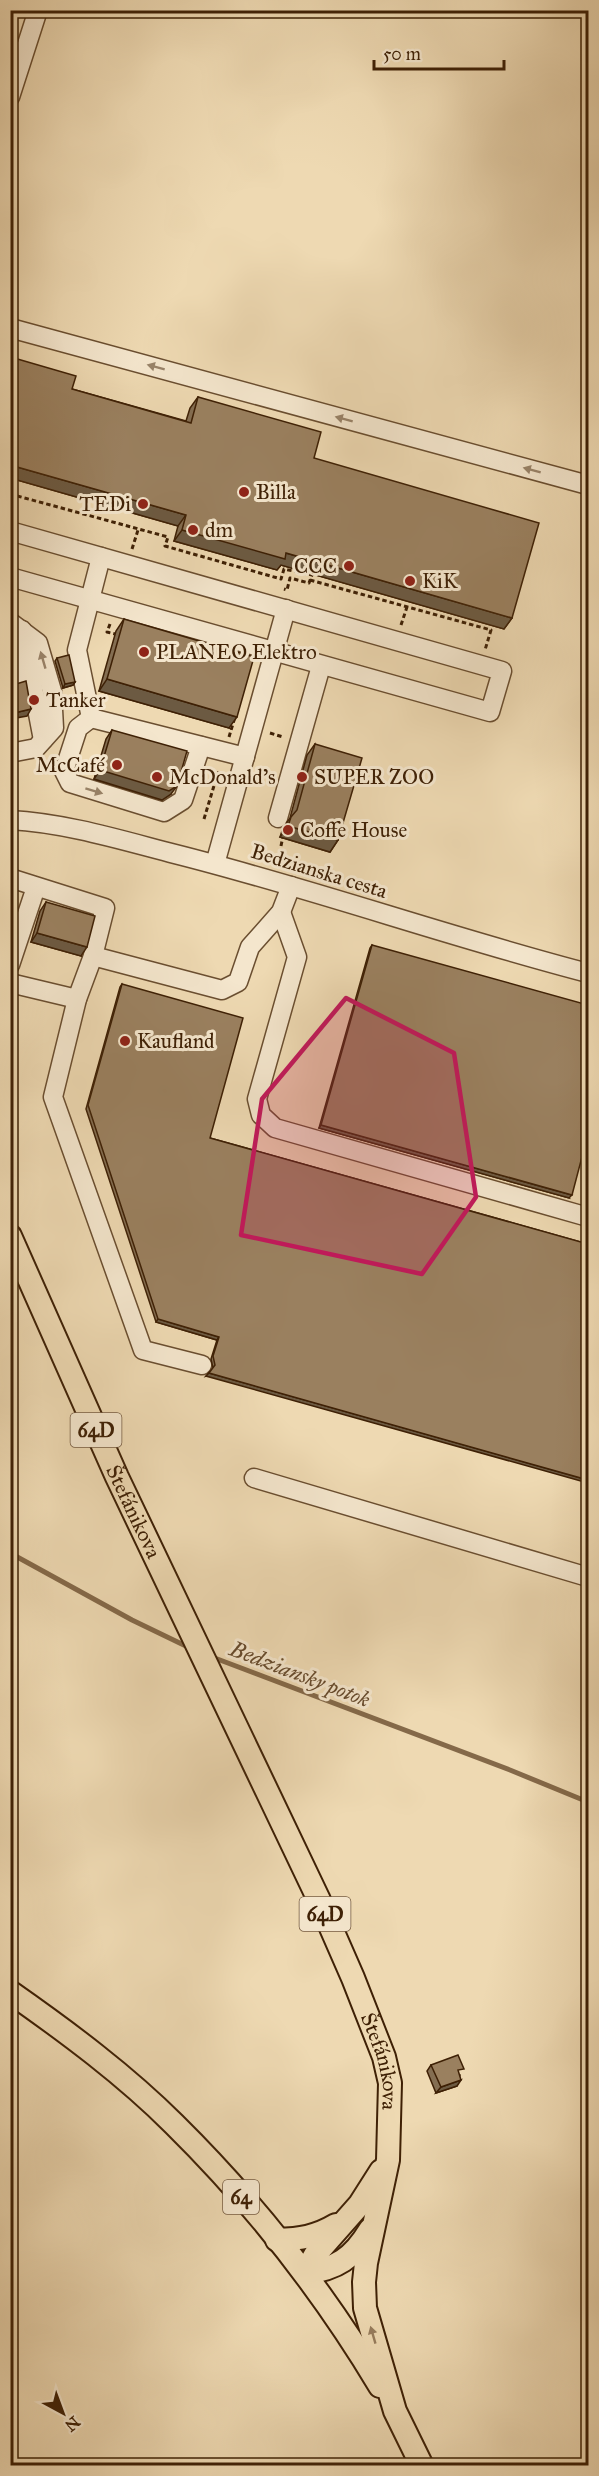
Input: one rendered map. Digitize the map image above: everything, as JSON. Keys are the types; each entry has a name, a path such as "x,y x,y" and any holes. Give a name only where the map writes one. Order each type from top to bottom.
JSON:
{"main road":[{"name":"Štefánikova","path":"10,1236 117,1477 318,1898 384,2057 390,2083 388,2160 364,2282 365,2308 395,2411 422,2466"},
{"name":"64","path":"17,1997 102,2060 174,2124 233,2187 304,2273 354,2343 395,2411"},
{"path":"304,2273 315,2255 353,2214 388,2160"},
{"path":"277,2240 304,2239 320,2235 353,2214"},
{"name":"64D","path":"304,2273 325,2271 351,2255 360,2247 377,2218"}],"street":[{"path":"10,97 38,10"},
{"path":"10,328 588,485"},
{"path":"10,531 502,671 490,712 10,577"},
{"path":"91,718 77,650 101,557"},
{"path":"215,864 286,609"},
{"path":"10,753 36,748 54,728 52,691 38,643 16,626"},
{"path":"10,655 16,678 10,680"},
{"path":"281,827 321,666"},
{"path":"91,718 78,728 64,771 70,783 164,812 183,801 201,746"},
{"path":"91,718 245,757"},
{"name":"Bedzianska cesta","path":"10,813 33,822"},
{"name":"Bedzianska cesta","path":"10,820 33,822 120,840 215,864 491,948 588,973"},
{"path":"10,878 105,908 93,956 77,999 53,1097 142,1350 202,1365"},
{"path":"93,956 222,990 238,982 250,947 281,912 291,886"},
{"path":"10,966 36,887"},
{"path":"281,912 297,957 257,1099 261,1115 275,1128 588,1217"},
{"path":"10,983 77,999"},
{"path":"254,1478 588,1577"}],"path":[{"path":"10,494 168,537 165,546 281,579 284,568 312,575 309,583 290,578 287,590 276,587"},
{"path":"130,556 138,530"},
{"path":"310,580 491,630"},
{"path":"113,614 107,632 115,634"},
{"path":"281,827 281,846"}],"highlighted area":[{"path":"346,998 454,1053 476,1197 422,1274 241,1235 262,1099"}],"building":[{"path":"14,358 76,376 72,389 191,423 198,397 321,432 314,458 539,523 512,618 286,553 285,559 182,530 186,515 10,465 10,369"},
{"path":"124,619 254,657 237,717 107,679"},
{"path":"69,655 75,682 65,684 57,658"},
{"name":"Tanker","path":"26,681 31,709 10,714 10,683 13,685"},
{"path":"112,730 187,751 177,786 169,791 100,770"},
{"path":"315,744 362,758 338,840 288,826 297,810"},
{"path":"46,902 95,916 87,947 37,933"},
{"path":"372,945 588,1005 588,1134 572,1195 321,1125"},
{"path":"122,984 243,1018 210,1138 588,1244 588,1480 209,1373 215,1365 213,1356 219,1337 158,1319 88,1105"},
{"path":"458,2055 464,2069 458,2070 461,2080 441,2087 431,2065"}],"waterway":[{"name":"Bedziansky potok","path":"10,1553 132,1620 190,1648"},
{"name":"Bedziansky potok","path":"212,1657 588,1802"}],"place":[{"name":"Billa","path":"244,492"},
{"name":"TEDi","path":"143,504"},
{"name":"dm","path":"193,530"},
{"name":"CCC","path":"349,566"},
{"name":"KiK","path":"410,581"},
{"name":"PLANEO Elektro","path":"144,652"},
{"name":"Tanker","path":"34,700"},
{"name":"McCafé","path":"117,765"},
{"name":"McDonald's","path":"157,777"},
{"name":"SUPER ZOO","path":"302,777"},
{"name":"Coffe House","path":"288,830"},
{"name":"Kaufland","path":"125,1041"}]}
